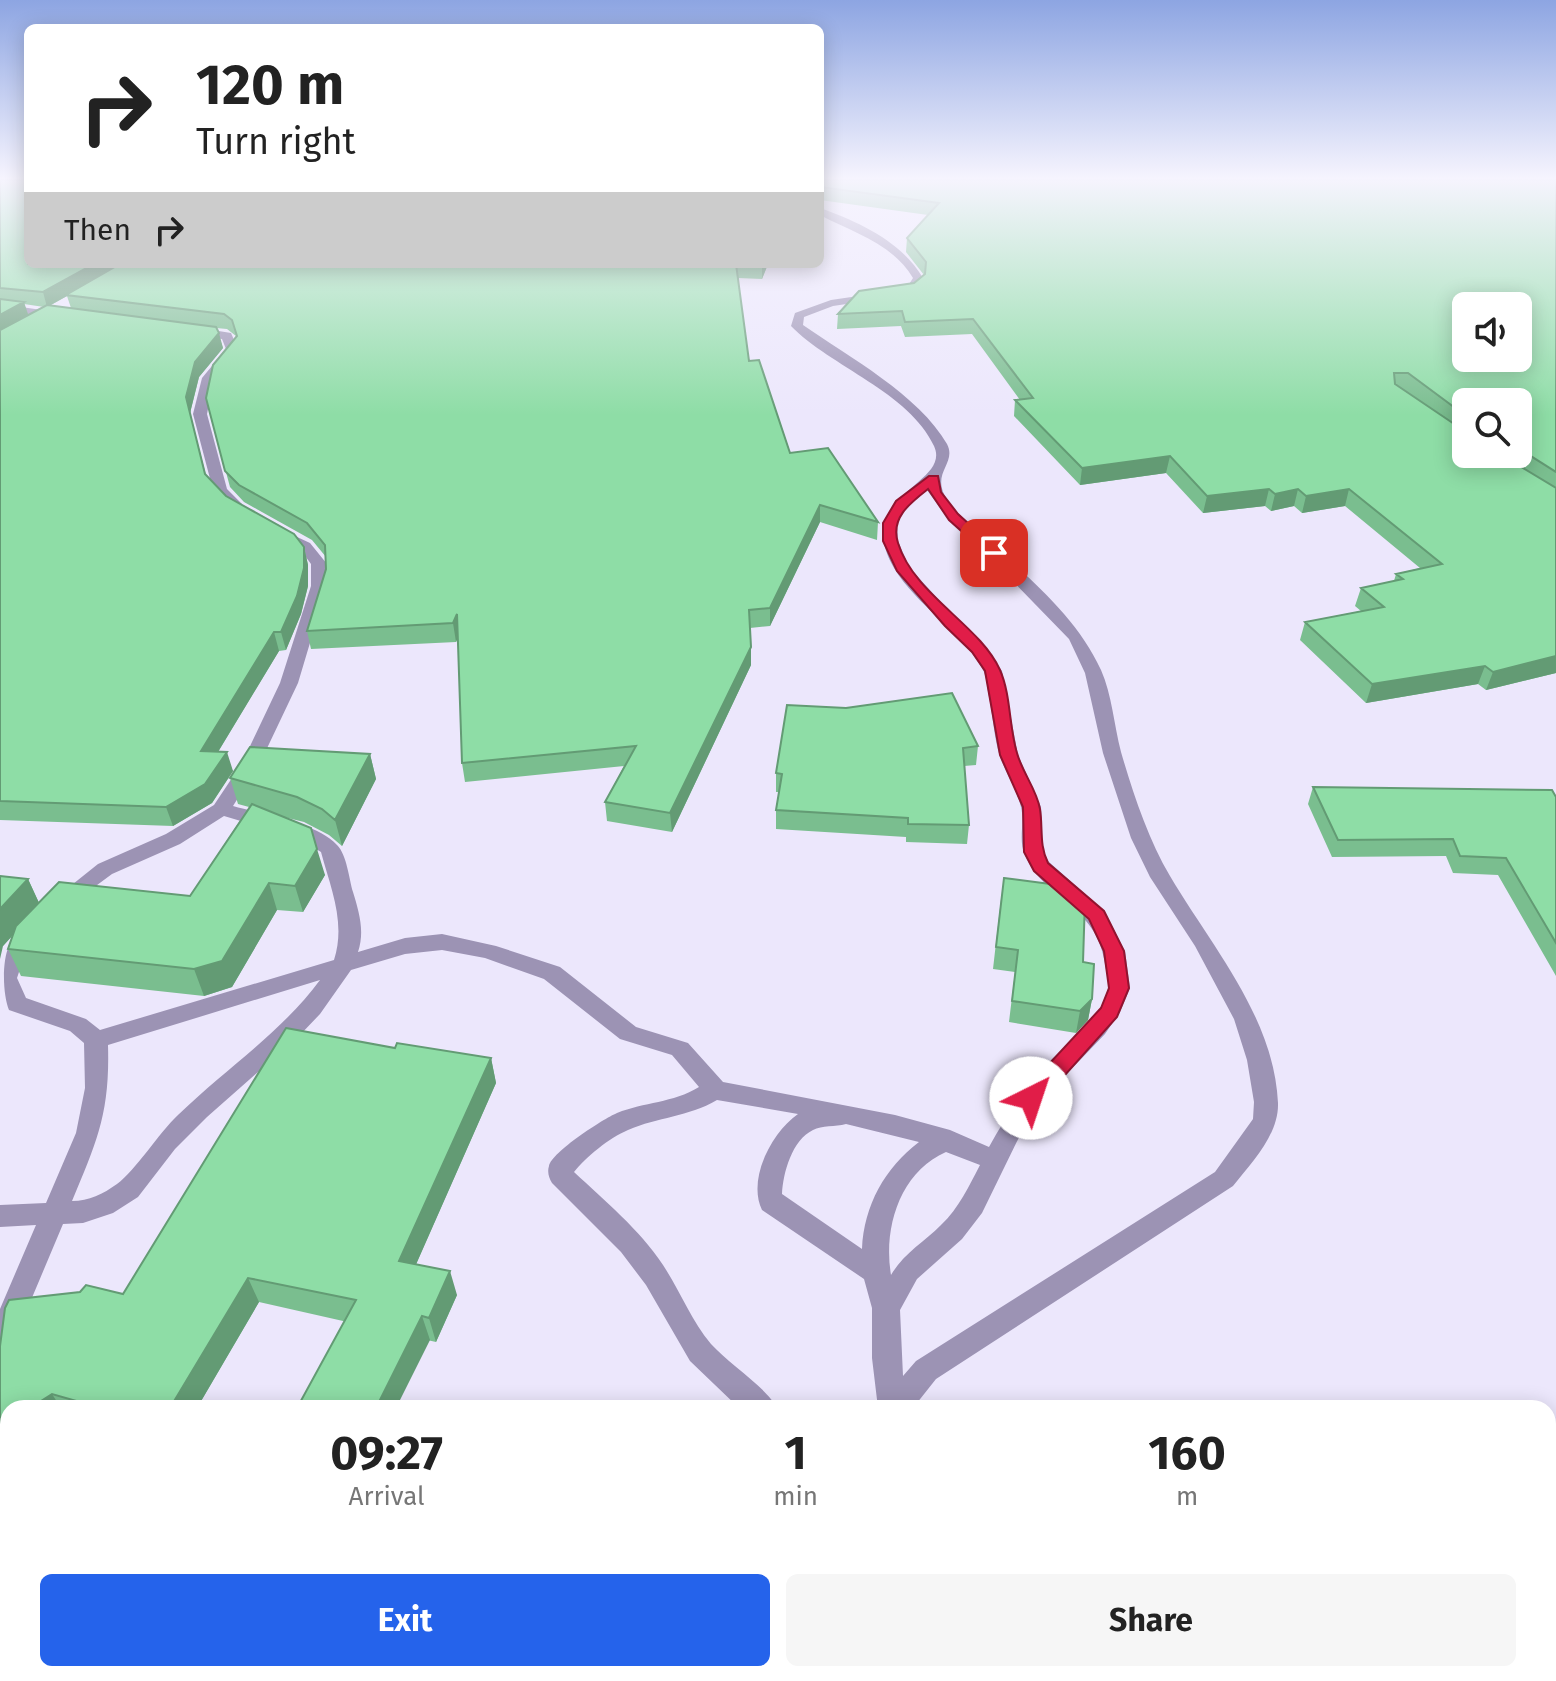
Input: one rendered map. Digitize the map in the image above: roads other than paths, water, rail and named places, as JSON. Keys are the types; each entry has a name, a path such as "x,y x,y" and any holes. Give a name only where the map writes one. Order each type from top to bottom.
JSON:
{"street":[{"path":"886,1308 907,1271 953,1231 973,1205 994,1160 1031,1098 1103,1020 1119,988 1114,951 1097,916 1041,866 1033,852 1031,807 1009,755 993,671 977,648 950,623 902,568 890,541 890,523 901,504 933,478 943,455 941,446 920,418 894,395 797,326 799,315 818,306 903,293 916,286 918,278 914,270 901,258"},
{"path":"0,307 66,313 27,327"},
{"path":"0,1341 88,1133 97,1088 96,1040 78,1025 17,1004 6,978 16,948 41,921 105,869 173,839 221,809 251,763 273,720 289,683 319,586 319,564 305,546 255,519 220,490 200,414 208,378 232,349 227,336 177,329"},
{"path":"901,1400 926,1370 1224,1179 1265,1120 1266,1102 1259,1060 1245,1019 1204,943 1160,877 1131,813 1101,714 1094,673 1076,637 974,533 954,517 934,492 933,478"},
{"path":"0,1216 55,1216 83,1212 104,1205 129,1189 166,1142 198,1110 291,1030 312,1008 343,965 351,941 350,918 330,849 312,837 288,828 221,809"},
{"path":"96,1040 405,946 442,942 512,958 552,973 628,1033 680,1049 715,1089 868,1117 950,1140 994,1160"},
{"path":"715,1089 689,1105 652,1111 605,1131 561,1166 561,1176 589,1200 650,1268 684,1330 707,1360 751,1400"},
{"path":"868,1117 806,1122 783,1151 769,1179 767,1194 771,1202 877,1273"},
{"path":"893,1400 886,1358 886,1308 879,1292 875,1249 879,1224 897,1178 926,1150 950,1140"}]}
